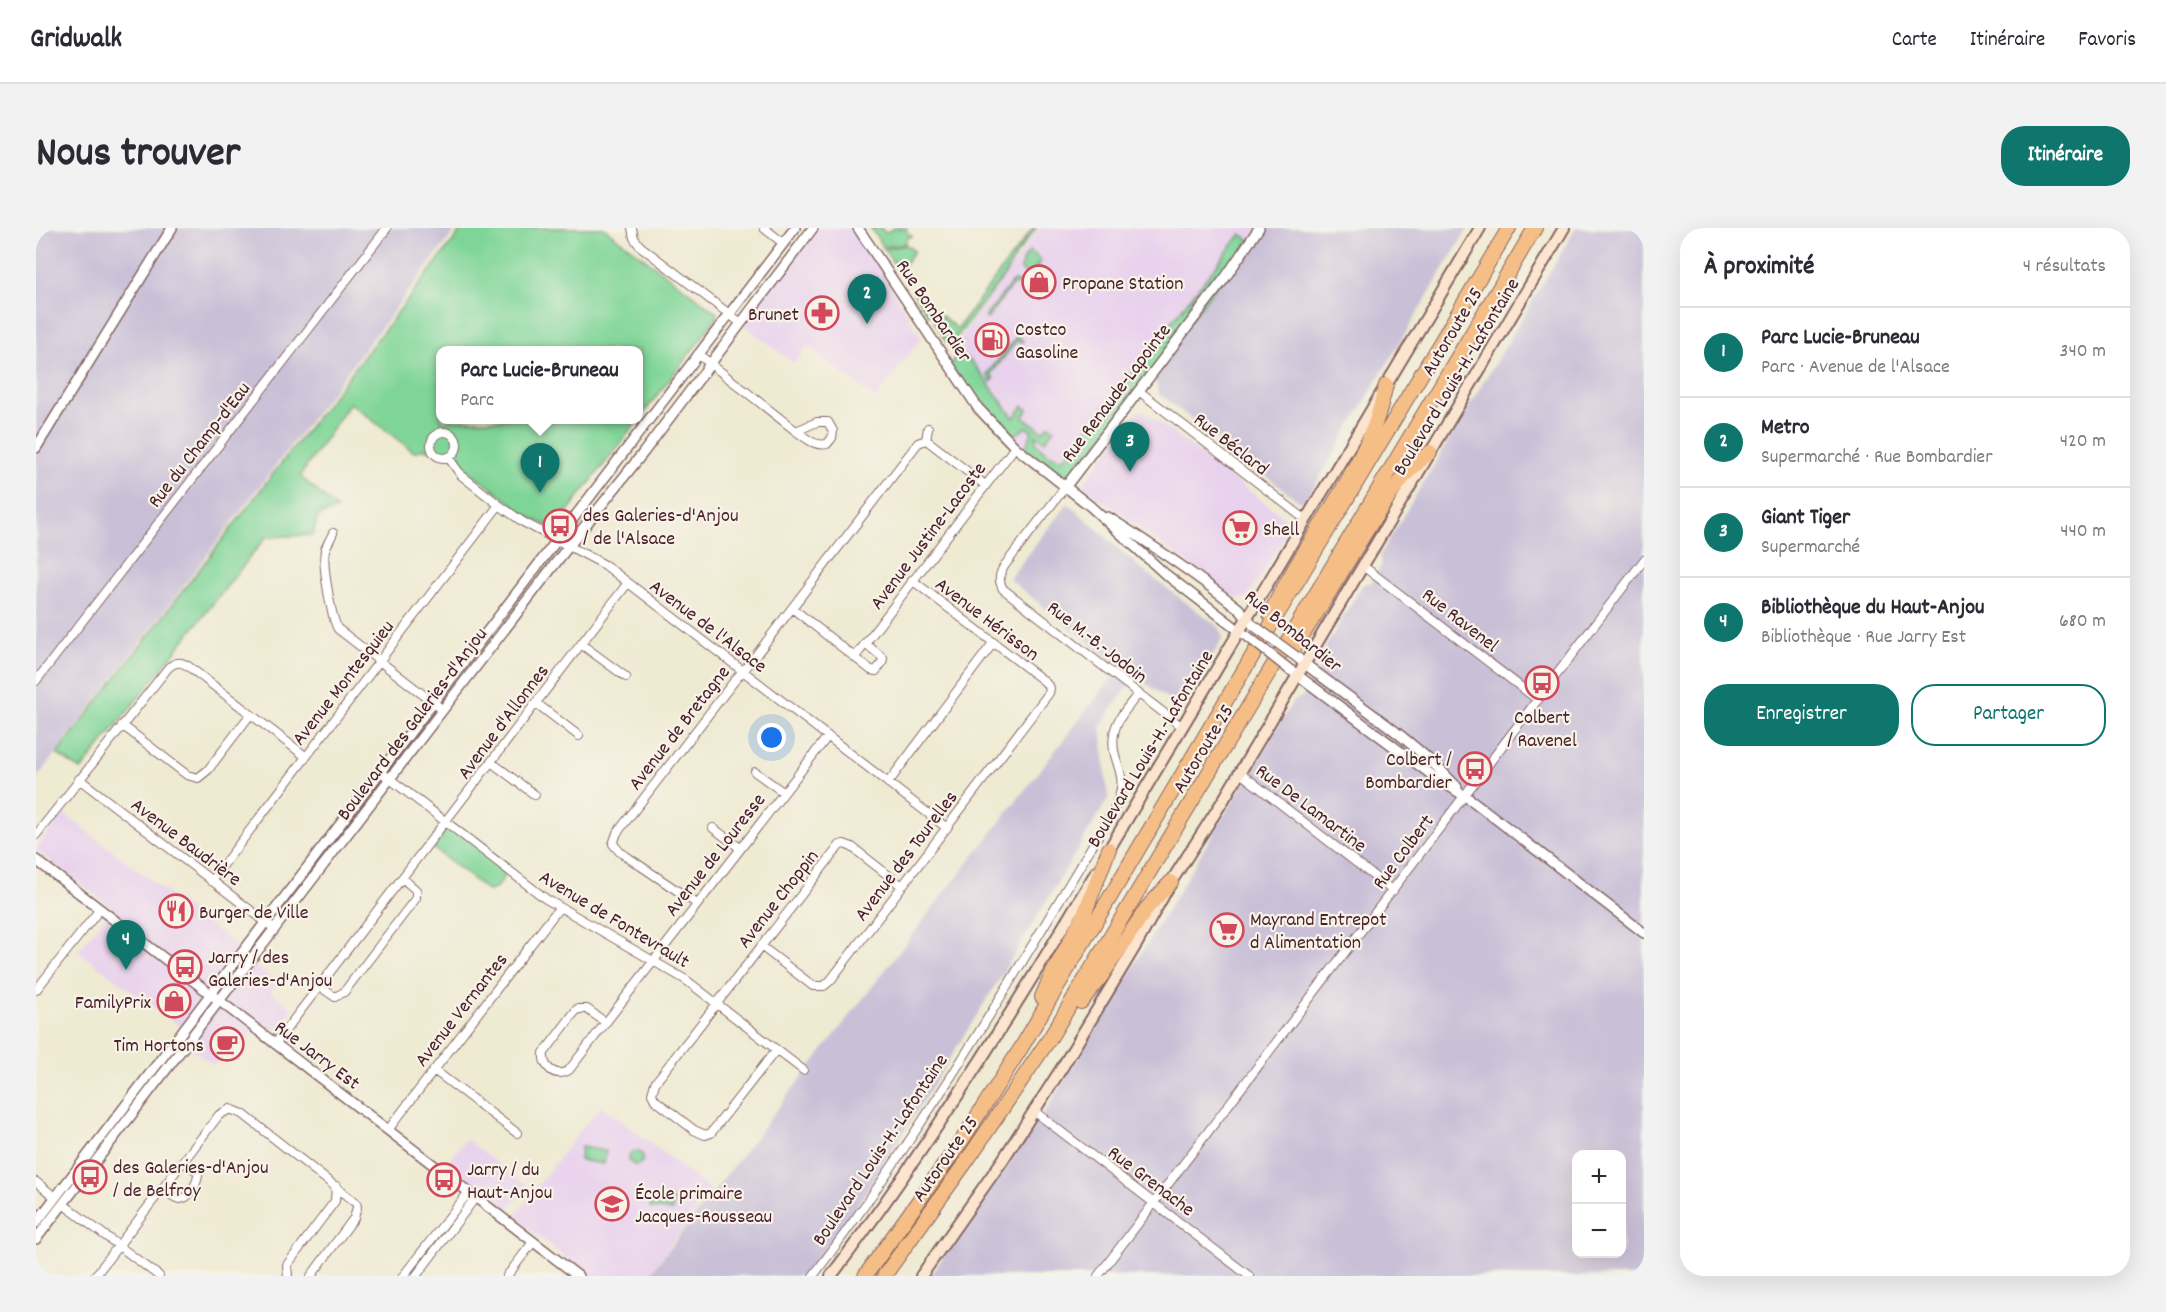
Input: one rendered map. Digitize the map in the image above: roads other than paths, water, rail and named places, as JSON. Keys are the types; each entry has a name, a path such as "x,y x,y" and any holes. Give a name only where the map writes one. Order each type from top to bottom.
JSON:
{"highway":[{"name":"Autoroute 25","path":"865,1276 962,1140 1021,1048 1509,228"},
{"name":"Autoroute 25","path":"884,1276 1050,1038 1535,228"},
{"path":"1238,680 1282,589 1373,429 1386,386"},
{"path":"1237,726 1320,611 1373,522 1404,476 1430,452"},
{"path":"1021,1048 1052,974 1084,915 1109,849"},
{"path":"1050,1038 1101,978 1146,908 1171,882"}],"main road":[{"name":"Boulevard Louis-H.-Lafontaine","path":"831,1276 903,1176 955,1098 1182,727 1250,622 1306,520 1480,228"},
{"name":"Boulevard Louis-H.-Lafontaine","path":"921,1276 1034,1111 1133,951 1171,882 1239,772 1301,661 1363,566 1564,228"}],"street":[{"path":"36,448 172,228"},
{"name":"Rue du Champ-d'Eau","path":"36,681 387,228"},
{"path":"632,228 634,238 640,246 741,324"},
{"path":"764,228 783,243"},
{"name":"Boulevard des Galeries-d'Anjou","path":"36,1222 795,228"},
{"name":"Boulevard des Galeries-d'Anjou","path":"36,1239 643,453 813,228"},
{"name":"Rue Bombardier","path":"858,228 978,408 1015,447 1090,506 1144,556 1294,673 1436,778 1465,795 1644,933"},
{"name":"Rue Renaude-Lapointe","path":"999,577 1005,566 1225,278 1259,228"},
{"path":"698,354 796,431 813,443 821,445 830,441 833,431 828,422 821,421 796,431"},
{"name":"Rue Béclard","path":"1139,392 1306,520"},
{"path":"928,428 926,440 985,485"},
{"name":"Avenue de Bretagne","path":"697,904 620,852 613,844 614,838 918,443 926,440"},
{"path":"630,443 643,453"},
{"name":"Avenue Justine-Lacoste","path":"855,657 1015,447"},
{"name":"Avenue de l'Alsace","path":"448,457 461,475 499,505 523,522 604,565 947,828"},
{"name":"Avenue Montesquieu","path":"211,881 499,505"},
{"name":"Rue Bombardier","path":"1090,506 1143,539 1241,610 1250,622 1413,744 1465,795"},
{"path":"333,533 325,552 333,621 338,629 443,710"},
{"name":"Rue Colbert","path":"1098,1276 1644,560"},
{"name":"Rue Ravenel","path":"1363,566 1538,700"},
{"name":"Rue M.-B.-Jodoin","path":"999,577 1003,589 1182,727"},
{"name":"Avenue Hérisson","path":"912,580 1044,681"},
{"name":"Avenue d'Allonnes","path":"275,1044 627,584"},
{"path":"792,608 873,671 876,671 882,663 882,656 865,643"},
{"path":"888,783 993,643"},
{"path":"581,644 626,677"},
{"path":"36,835 168,668 178,663 188,666 305,756"},
{"name":"Avenue des Tourelles","path":"761,946 813,986 824,986 830,981 1049,693 1050,688 1044,681"},
{"name":"Boulevard Louis-H.-Lafontaine","path":"813,1276 866,1206 955,1070 1113,811 1123,784 1114,735 1120,719 1138,694"},
{"path":"536,703 579,736"},
{"path":"122,725 187,775 198,778 208,770 250,715"},
{"name":"Avenue de Louresse","path":"605,1022 587,1009 577,1009 544,1053 546,1065 557,1073 567,1072 828,736"},
{"path":"491,762 535,795"},
{"name":"Avenue de Fontevrault","path":"381,772 559,908 653,960 691,984 803,1070"},
{"path":"755,772 783,792"},
{"name":"Rue De Lamartine","path":"1239,772 1393,891"},
{"name":"Avenue Baudrière","path":"79,779 275,929"},
{"path":"713,828 740,848"},
{"name":"Avenue Choppin","path":"776,1050 711,1133 705,1135 694,1130 658,1103 652,1094 656,1083 840,845 852,847 902,886"},
{"name":"Rue Jarry Est","path":"36,860 578,1276"},
{"path":"319,986 335,997 344,992 416,898 416,890 402,878"},
{"name":"Avenue Vernantes","path":"388,1130 559,908"},
{"path":"36,990 100,909"},
{"path":"434,1070 517,1133"},
{"path":"95,1276 219,1115 230,1109 243,1114 353,1199 357,1207 357,1213 311,1276"},
{"name":"Rue Grenache","path":"1034,1111 1249,1276"},
{"path":"163,1188 177,1198 186,1197 198,1181 198,1172 184,1161"},
{"path":"36,1182 55,1197"},
{"path":"288,1276 287,1265 335,1201 336,1186"},
{"path":"404,1276 472,1196"},
{"path":"416,1276 472,1196"},
{"path":"63,1204 159,1276"},
{"path":"507,1276 533,1242"}],"place":[{"name":"Propane Station","path":"1039,282"},
{"name":"Brunet","path":"822,313"},
{"name":"Metro","path":"867,324"},
{"name":"Costco Gasoline","path":"992,340"},
{"name":"Giant Tiger","path":"1130,472"},
{"name":"Parc Lucie-Bruneau","path":"540,493"},
{"name":"des Galeries-d'Anjou / de l'Alsace","path":"560,526"},
{"name":"Shell","path":"1240,528"},
{"name":"Colbert / Ravenel","path":"1542,683"},
{"name":"Colbert / Bombardier","path":"1475,769"},
{"name":"Burger de Ville","path":"176,911"},
{"name":"Mayrand Entrepot d Alimentation","path":"1227,930"},
{"name":"Jarry / des Galeries-d'Anjou","path":"185,967"},
{"name":"Bibliothèque du Haut-Anjou","path":"126,970"},
{"name":"FamilyPrix","path":"174,1001"},
{"name":"Tim Hortons","path":"227,1044"},
{"name":"des Galeries-d'Anjou / de Belfroy","path":"90,1177"},
{"name":"Jarry / du Haut-Anjou","path":"444,1180"},
{"name":"École primaire Jacques-Rousseau","path":"612,1204"}]}
